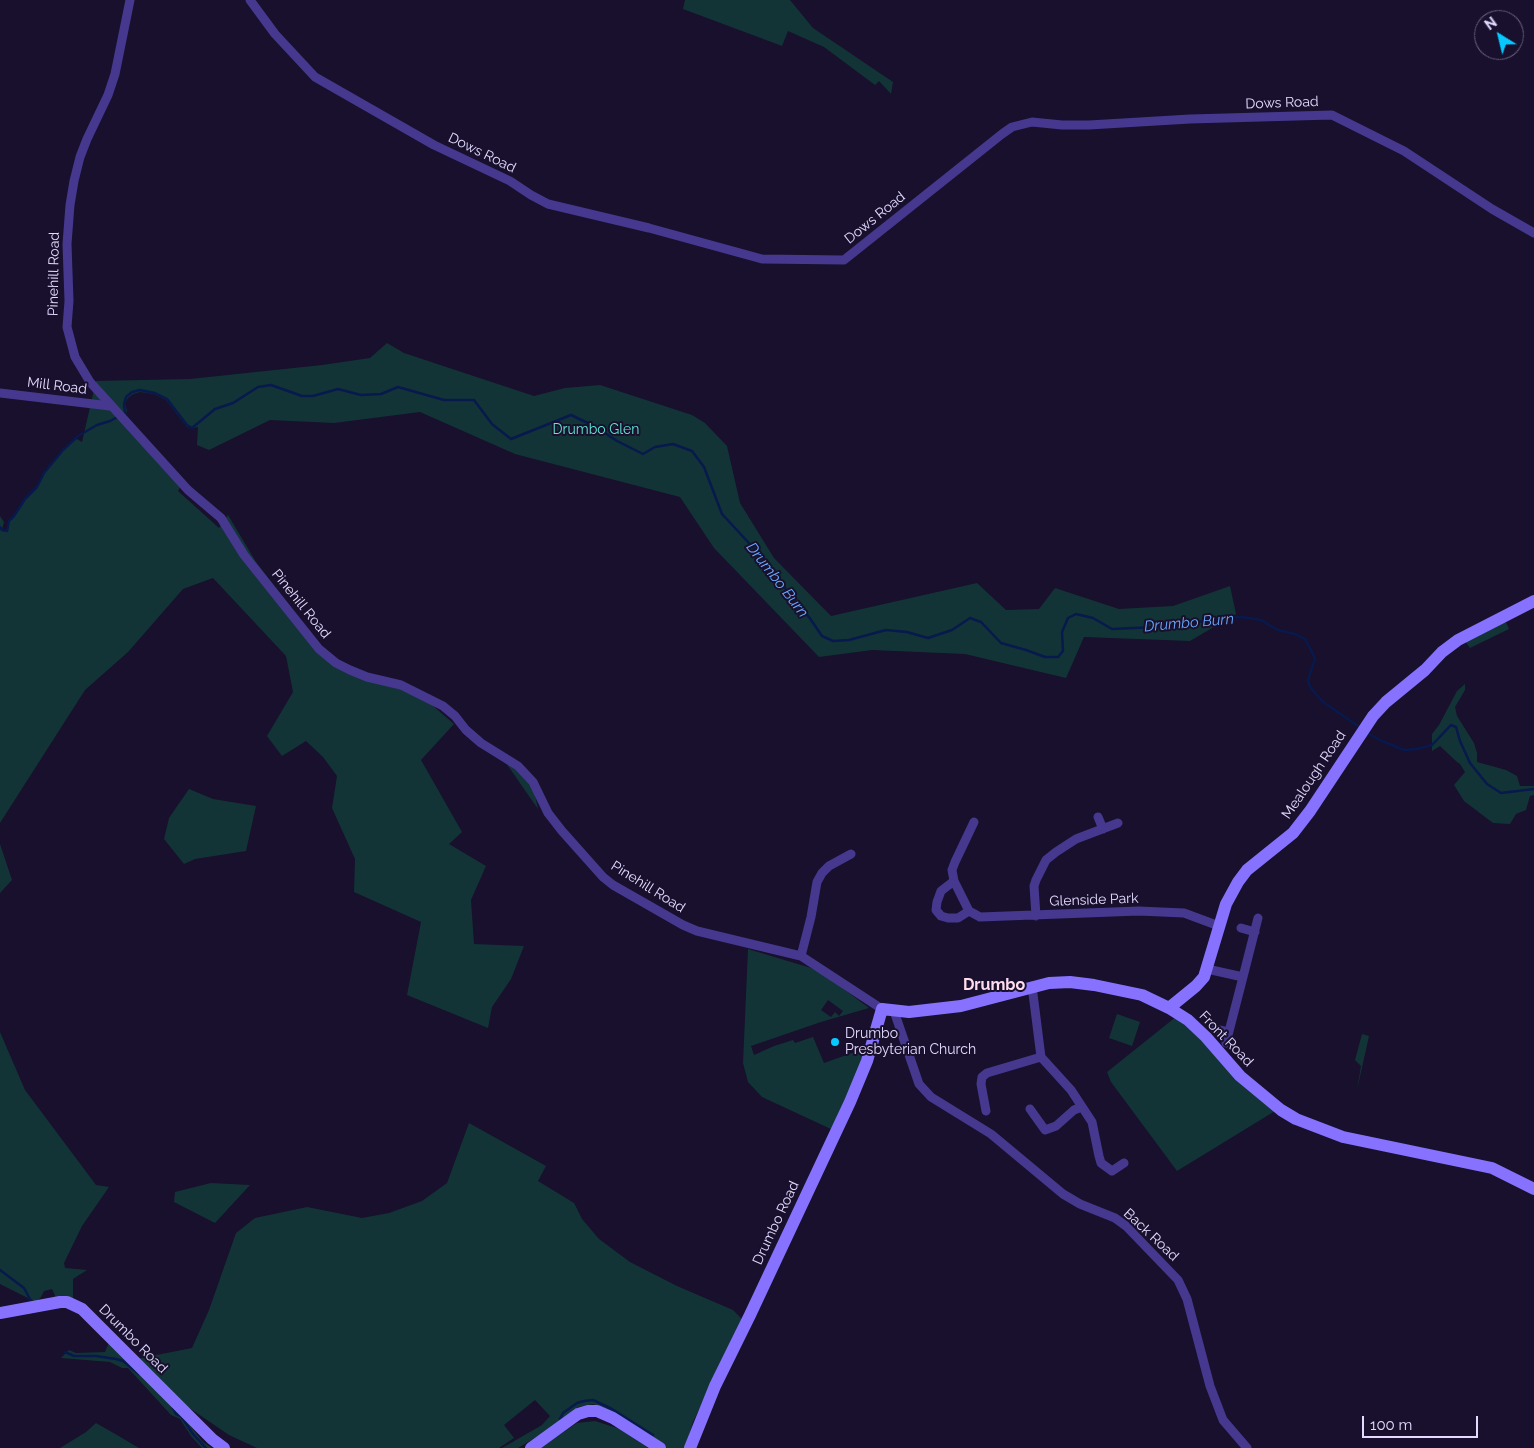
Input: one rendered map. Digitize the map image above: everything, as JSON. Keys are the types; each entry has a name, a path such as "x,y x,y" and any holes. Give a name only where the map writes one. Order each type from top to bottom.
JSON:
{"street":[{"name":"Pinehill Road","path":"130,0 108,95 86,139 74,181 68,244 69,302 67,327 70,342 82,371 113,409 188,490 221,518 244,555 319,650 336,663 350,670 367,677 401,685 443,706 481,743 518,766 533,782 548,813 557,825 608,881 696,931 801,956 888,1010"},
{"name":"Dows Road","path":"250,0 275,34 315,77 434,144 510,181 548,204 649,228 762,259 844,260 1002,134 1012,127 1032,122 1090,125 1190,119 1332,115 1404,152 1492,209 1534,233"},
{"name":"Mill Road","path":"0,393 113,409"},
{"name":"Mealough Road","path":"1169,1008 1204,978 1226,904 1238,882 1247,870 1275,848 1298,826 1373,716 1386,702 1458,640 1534,601"},
{"path":"1098,817 1103,829"},
{"path":"969,911 954,881 952,870 954,862 974,822"},
{"path":"1036,916 1034,886 1046,860 1076,839 1118,823"},
{"path":"801,956 812,917 817,882 830,866 851,854"},
{"name":"Glenside Park","path":"954,881 941,891 936,902 936,910 941,916 948,918 958,918 969,911 980,917 1139,911 1184,913 1219,926"},
{"path":"1226,1043 1258,918"},
{"path":"1241,928 1255,932"},
{"path":"1207,969 1243,977"},
{"name":"Front Road","path":"888,1010 909,1012 961,1006 1049,983 1070,982 1102,986 1142,995 1188,1020 1249,1084 1281,1110 1296,1119 1343,1137 1492,1168 1534,1189"},
{"path":"1032,986 1041,1057 1070,1090 1092,1122 1101,1163 1112,1171 1124,1163"},
{"name":"Drumbo Road","path":"690,1448 715,1386 850,1102 888,1010"},
{"name":"Back Road","path":"888,1010 919,1084 931,1097 991,1134 1067,1197 1114,1218 1126,1226 1178,1280 1187,1299 1210,1386 1223,1420 1247,1448"},
{"path":"1215,1029 1228,1032"},
{"path":"986,1111 981,1084 982,1077 1041,1057"},
{"path":"1030,1109 1045,1130 1056,1126 1074,1110 1082,1107"},
{"name":"Drumbo Road","path":"0,1313 60,1302 67,1302 82,1308 212,1439 224,1448"},
{"path":"531,1448 578,1414 588,1411 597,1411 613,1418 660,1448"}],"green space":[{"path":"685,0 790,0 813,28 893,82 891,94 879,81 875,85 824,47 788,31 782,46 683,9"},
{"name":"Drumbo Glen","path":"387,343 404,353 534,396 565,388 600,385 692,415 705,423 727,446 740,503 774,558 831,616 977,583 1006,610 1039,609 1055,588 1119,609 1173,606 1230,586 1236,614 1190,641 1084,637 1066,678 965,654 872,650 819,657 714,548 680,497 515,454 420,412 334,423 270,420 209,450 197,445 198,427 187,427 166,400 154,394 140,392 133,394 125,403 127,411 125,416 183,482 178,491 219,528 228,515 256,562 321,646 337,660 399,687 432,705 454,724 421,760 462,832 449,844 486,866 471,900 474,944 524,946 511,979 492,1007 488,1028 407,995 421,922 354,892 355,859 332,808 337,776 323,757 306,741 282,756 267,736 293,692 286,656 213,578 183,589 128,652 85,690 0,823 0,516 4,522 2,530 7,531 9,521 25,499 37,487 44,473 63,450 75,438 82,442 96,381 190,379 322,365 370,358"},
{"path":"1505,620 1509,629 1470,648 1465,641"},
{"path":"1465,684 1465,690 1455,707 1457,716 1474,743 1477,762 1506,770 1517,776 1520,786 1534,786 1534,795 1530,796 1526,810 1516,814 1510,824 1493,823 1464,801 1454,785 1465,772 1460,764 1440,746 1432,751 1432,734 1439,725 1457,691"},
{"path":"506,763 524,774 534,790 538,809"},
{"path":"189,789 213,799 256,806 246,851 195,859 184,864 164,839 169,818"},
{"path":"0,844 12,880 0,893"},
{"path":"748,949 811,968 825,975 869,1008 751,1046 754,1055 793,1040 795,1043 813,1037 824,1063 869,1047 833,1130 762,1097 748,1082 743,1063","holes":["828,1000 843,1011 839,1016 835,1012 831,1017 821,1010"]},
{"path":"1117,1014 1140,1022 1132,1046 1109,1038"},
{"path":"1177,1016 1275,1111 1177,1171 1111,1082 1107,1072"},
{"path":"0,1032 25,1090 96,1185 109,1187 82,1226 64,1263 65,1268 87,1270 73,1279 73,1299 56,1298 52,1289 44,1291 36,1302 0,1284"},
{"path":"1362,1034 1369,1036 1357,1090 1361,1066 1355,1060"},
{"path":"469,1123 546,1166 538,1181 574,1203 582,1219 599,1239 630,1262 677,1286 733,1310 742,1319 693,1422 685,1448 667,1448 608,1411 593,1404 578,1407 548,1430 518,1448 502,1448 542,1425 550,1416 535,1400 504,1425 514,1438 499,1448 257,1448 229,1435 188,1407 136,1359 192,1348 209,1310 236,1233 255,1218 307,1207 362,1218 389,1213 422,1201 447,1183"},
{"path":"211,1183 250,1185 215,1223 174,1202 175,1192"},
{"path":"110,1340 181,1414 203,1442 212,1448 202,1448 191,1436 180,1419 171,1415 128,1368 122,1368 110,1362 61,1358 69,1350 76,1353 105,1352"},
{"path":"595,1421 620,1429 648,1448 540,1448 577,1423"},
{"path":"96,1423 139,1448 60,1448 86,1432"}],"waterway":[{"name":"Drumbo Burn","path":"0,527 2,530 7,531 9,521 25,499 37,487 44,473 63,450 78,436 97,425 125,413 124,404 126,397 132,392 140,390 155,393 167,399 187,425 192,428 215,409 233,403 258,387 271,385 302,396 313,396 338,389 361,395 381,394 398,387 444,400 474,400 492,424 511,439 571,415 643,454 655,447 673,444 692,451 704,467 722,514 773,569 793,601 809,617 822,636 833,641 849,640 886,630 907,632 928,638 952,630 970,618 981,622 1001,643 1045,657 1058,657 1063,651 1062,632 1068,618 1076,614 1093,618 1112,629 1178,626 1218,618 1242,617 1261,620 1278,630 1295,634 1305,639 1315,658 1308,681 1310,687 1323,702 1361,728"},
{"name":"Drumbo Burn","path":"1367,733 1404,750 1417,749 1432,745 1451,725 1456,727 1470,763 1487,784 1501,793 1534,789"},
{"path":"0,1270 24,1288 31,1301"},
{"path":"65,1352 74,1356 96,1356 123,1361 139,1374"},
{"path":"560,1419 563,1413 577,1403 593,1400 612,1409 653,1435"},
{"path":"173,1408 176,1414 181,1416 193,1434 206,1448"}],"place":[{"name":"Drumbo Presbyterian Church","path":"835,1042"}],"district":[{"name":"Drumbo","path":"994,985"}]}
